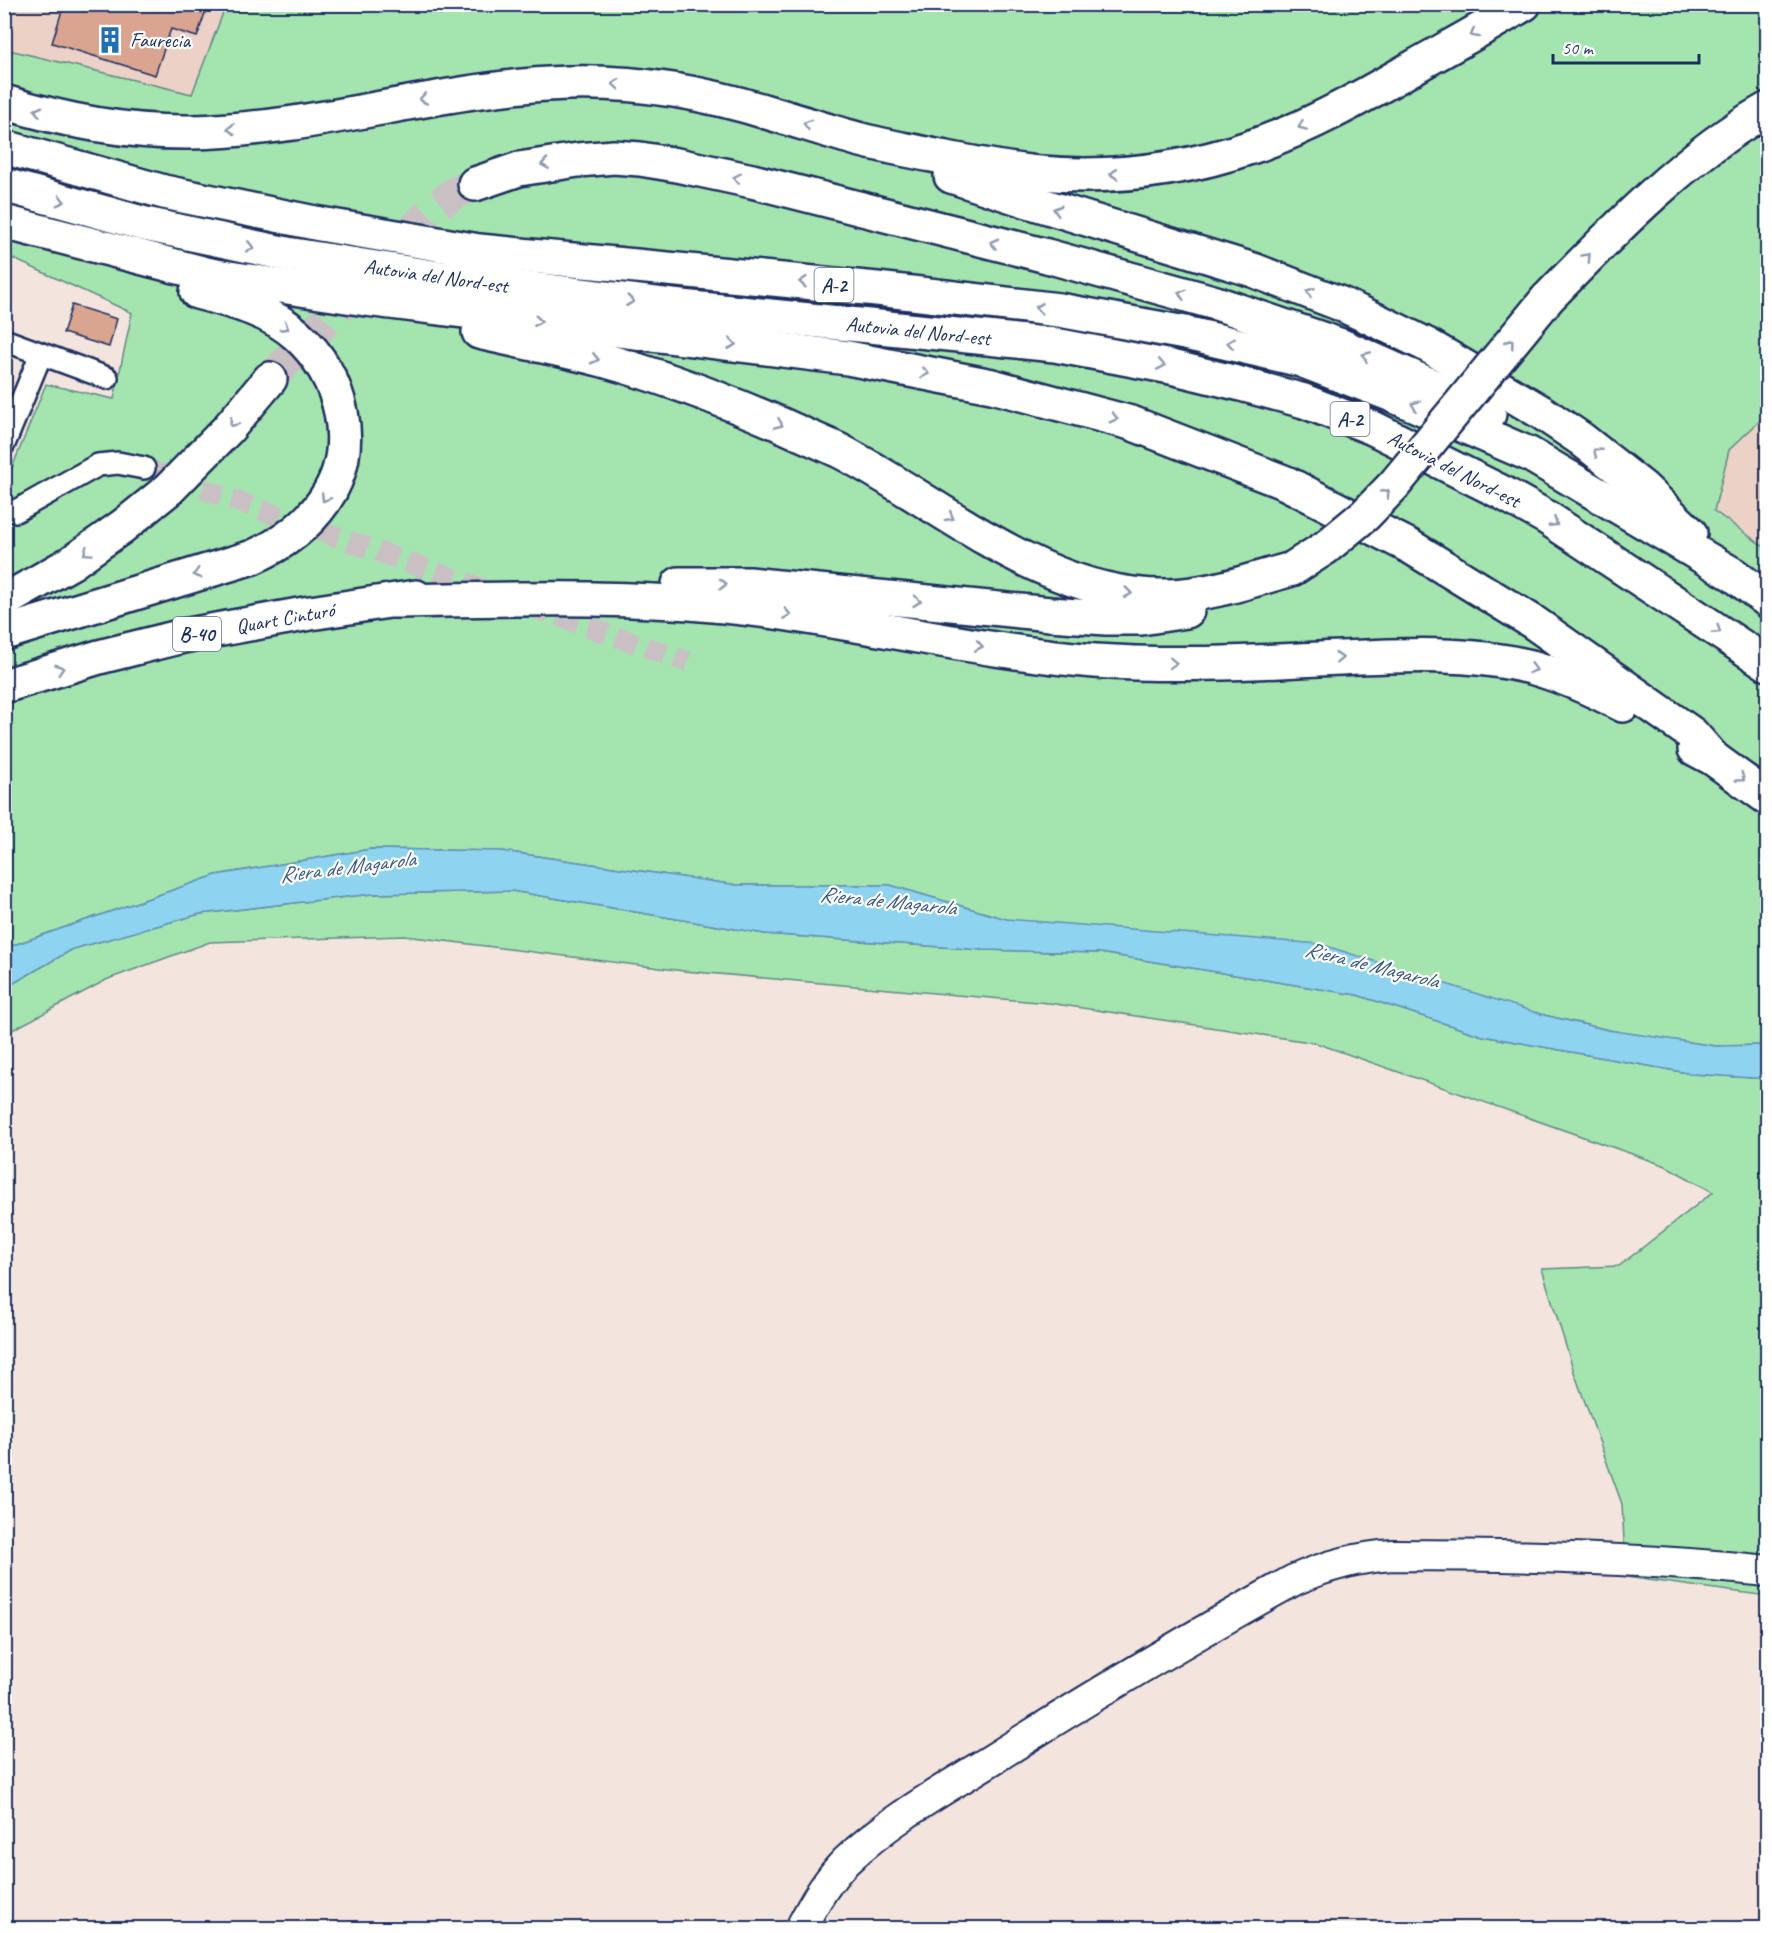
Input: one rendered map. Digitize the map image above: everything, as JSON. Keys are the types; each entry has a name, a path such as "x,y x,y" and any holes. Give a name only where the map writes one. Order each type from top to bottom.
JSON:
{"highway":[{"path":"4,102 75,121 143,130 194,132 284,124 481,90 526,85 609,83 712,98 863,141 969,162 1068,175 1124,173 1195,162 1254,146 1362,98 1524,4"},
{"path":"393,601 465,590 590,584 749,584 1050,614 1141,618 1205,608 1230,601 1258,590 1325,548 1365,515 1394,485 1547,299 1597,248 1662,188 1744,122 1767,109"},
{"path":"863,141 913,163 1253,270 1341,304 1427,345 1541,412 1581,439 1643,488 1734,575"},
{"name":"Autovia del Nord-est","path":"4,147 164,192 320,224 479,251 866,288 1059,310 1244,345 1301,360 1390,394 1529,454 1734,575 1767,601"},
{"path":"475,184 519,169 578,160 614,157 640,159 752,181 1047,256 1216,303 1342,346 1436,387 1549,448 1588,474 1636,516"},
{"name":"Autovia del Nord-est","path":"4,185 145,224 287,254 433,277 672,306 1055,345 1171,367 1304,401 1373,428 1503,492 1546,517 1767,664"},
{"path":"4,222 210,275 258,291 463,328 603,360 683,385 738,406 840,451 1036,565 1068,578 1113,591 1168,596 1191,594 1237,585 1292,569"},
{"path":"4,633 253,557 269,550 296,530 315,513 325,500 334,484 343,450 341,408 328,371 311,348 296,333 257,310 232,301 75,258 37,232"},
{"path":"210,275 377,301 848,358 992,386 1131,423 1286,483 1411,547 1533,622 1692,734 1714,759"},
{"path":"4,601 71,563 123,526 169,489 227,430 270,379"},
{"path":"393,601 512,599 653,601 765,611 1009,651 1096,661 1204,664 1411,655 1483,660 1531,667 1590,688 1638,713 1685,744 1714,759 1767,798"},
{"name":"Quart Cinturó","path":"4,686 99,657 183,636 310,613 393,601"}],"main road":[{"path":"801,1929 823,1888 845,1862 914,1808 1130,1673 1228,1616 1311,1572 1370,1556 1393,1555 1558,1557 1767,1571"}],"street":[{"path":"4,340 106,378"},
{"path":"4,444 41,354"},
{"path":"4,510 16,512 98,465 118,463 144,468"}],"shaded area":[{"path":"5,5 226,5 192,95 5,49"},
{"path":"1767,414 1767,549 1714,512 1729,450"}],"green space":[{"path":"226,5 1767,5 1767,414 1729,450 1714,511 1767,549 1767,1045 1716,1046 1622,1033 1544,1015 1006,919 890,885 737,885 502,851 371,849 216,875 5,948 5,485 46,384 114,399 132,313 5,255 5,49 192,94"},
{"path":"512,891 765,934 983,950 1100,953 1357,995 1483,1036 1693,1074 1767,1079 1767,1596 1626,1577 1622,1504 1574,1372 1542,1269 1619,1266 1713,1192 1666,1166 1316,1043 1049,1003 684,971 405,936 210,942 108,979 5,1034 5,988 73,949 200,914 372,894"}],"water":[{"name":"Riera de Magarola","path":"371,849 502,851 737,885 890,885 1006,919 1320,944 1544,1015 1608,1030 1716,1046 1767,1045 1767,1079 1693,1074 1483,1036 1357,995 1100,953 983,950 765,934 512,891 372,894 200,914 73,949 5,988 5,948 216,875"}],"building":[{"name":"Faurecia","path":"64,4 208,4 197,37 171,29 155,75 52,43"},
{"path":"72,305 117,319 109,347 63,333"}],"tunnel":[{"path":"270,379 435,207 455,193 475,184"},
{"path":"144,468 491,592"},
{"path":"529,606 688,662"}],"place":[{"name":"Faurecia","path":"110,40"}]}
